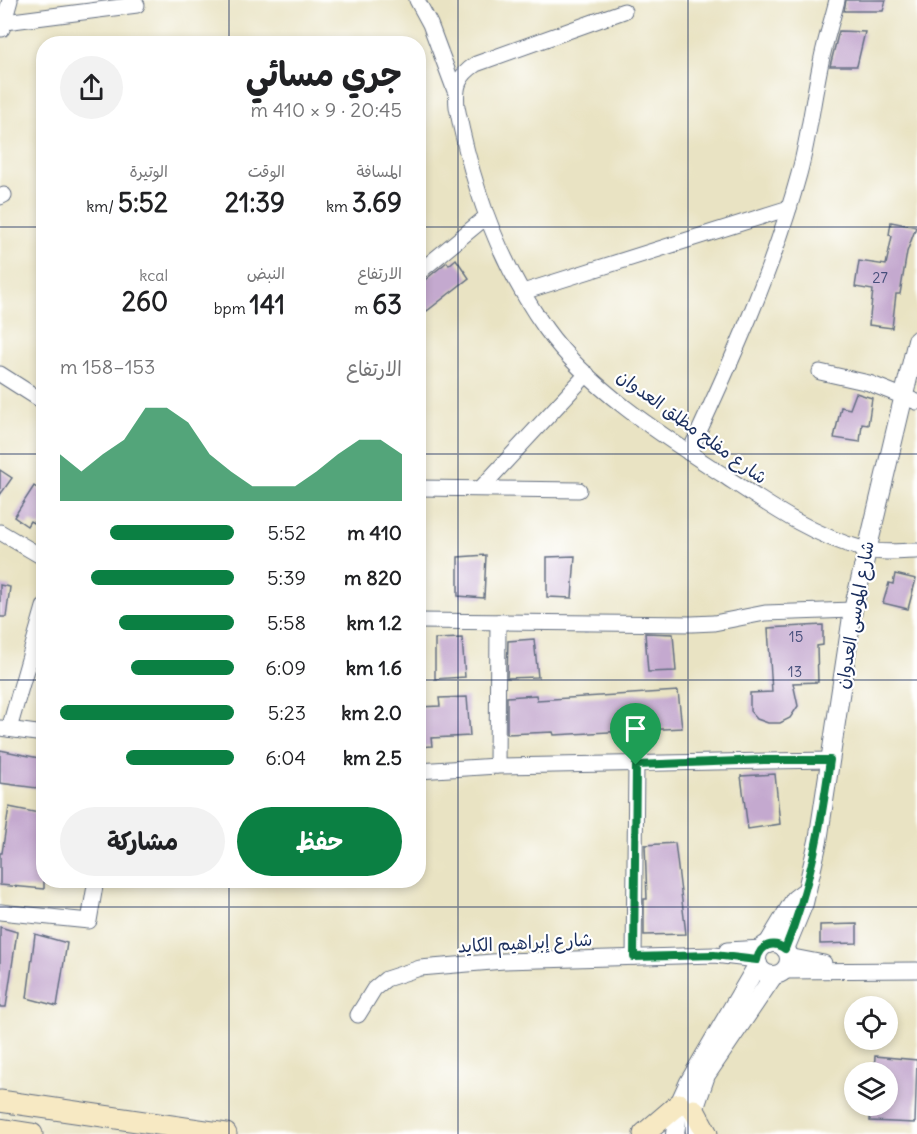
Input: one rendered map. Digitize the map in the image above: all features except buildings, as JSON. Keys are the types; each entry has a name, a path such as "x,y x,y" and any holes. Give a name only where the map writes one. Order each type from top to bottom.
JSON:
{"main road":[{"path":"0,1101 226,1134"},
{"path":"644,1134 687,1107 707,1134"},
{"path":"0,1130 32,1134"}],"street":[{"path":"10,0 3,27 137,4"},
{"name":"شارع مفلح مطلق العدوان","path":"417,0 455,91 460,124 486,217 523,292 546,330 587,374 641,419 791,519 865,550 917,551"},
{"path":"689,453 761,288 789,208 811,124 821,62 837,0"},
{"path":"455,91 458,80 477,64 624,11"},
{"path":"523,292 789,208"},
{"path":"426,266 486,217"},
{"name":"شارع الموسى العدوان","path":"675,1134 687,1107 804,903 804,892 818,841 853,610 865,550 910,399 917,340"},
{"path":"820,372 869,383 910,399"},
{"path":"0,374 36,397"},
{"path":"481,488 587,374"},
{"path":"426,488 579,490"},
{"path":"0,532 36,553"},
{"path":"426,621 714,623 765,613 853,610"},
{"path":"497,766 498,622"},
{"path":"36,631 4,728 36,733"},
{"path":"426,770 497,766 830,760"},
{"path":"634,957 636,765"},
{"path":"0,912 89,921 95,888"},
{"name":"شارع إبراهيم الكايد","path":"358,1015 378,985 408,970 504,962 714,955 723,950 837,969 917,970"},
{"path":"687,1107 695,1134"}],"route":[{"path":"830,760 818,841 804,892 804,903 785,949 768,944 759,952 757,960 722,958 714,955 634,957 636,765 830,760"}]}
